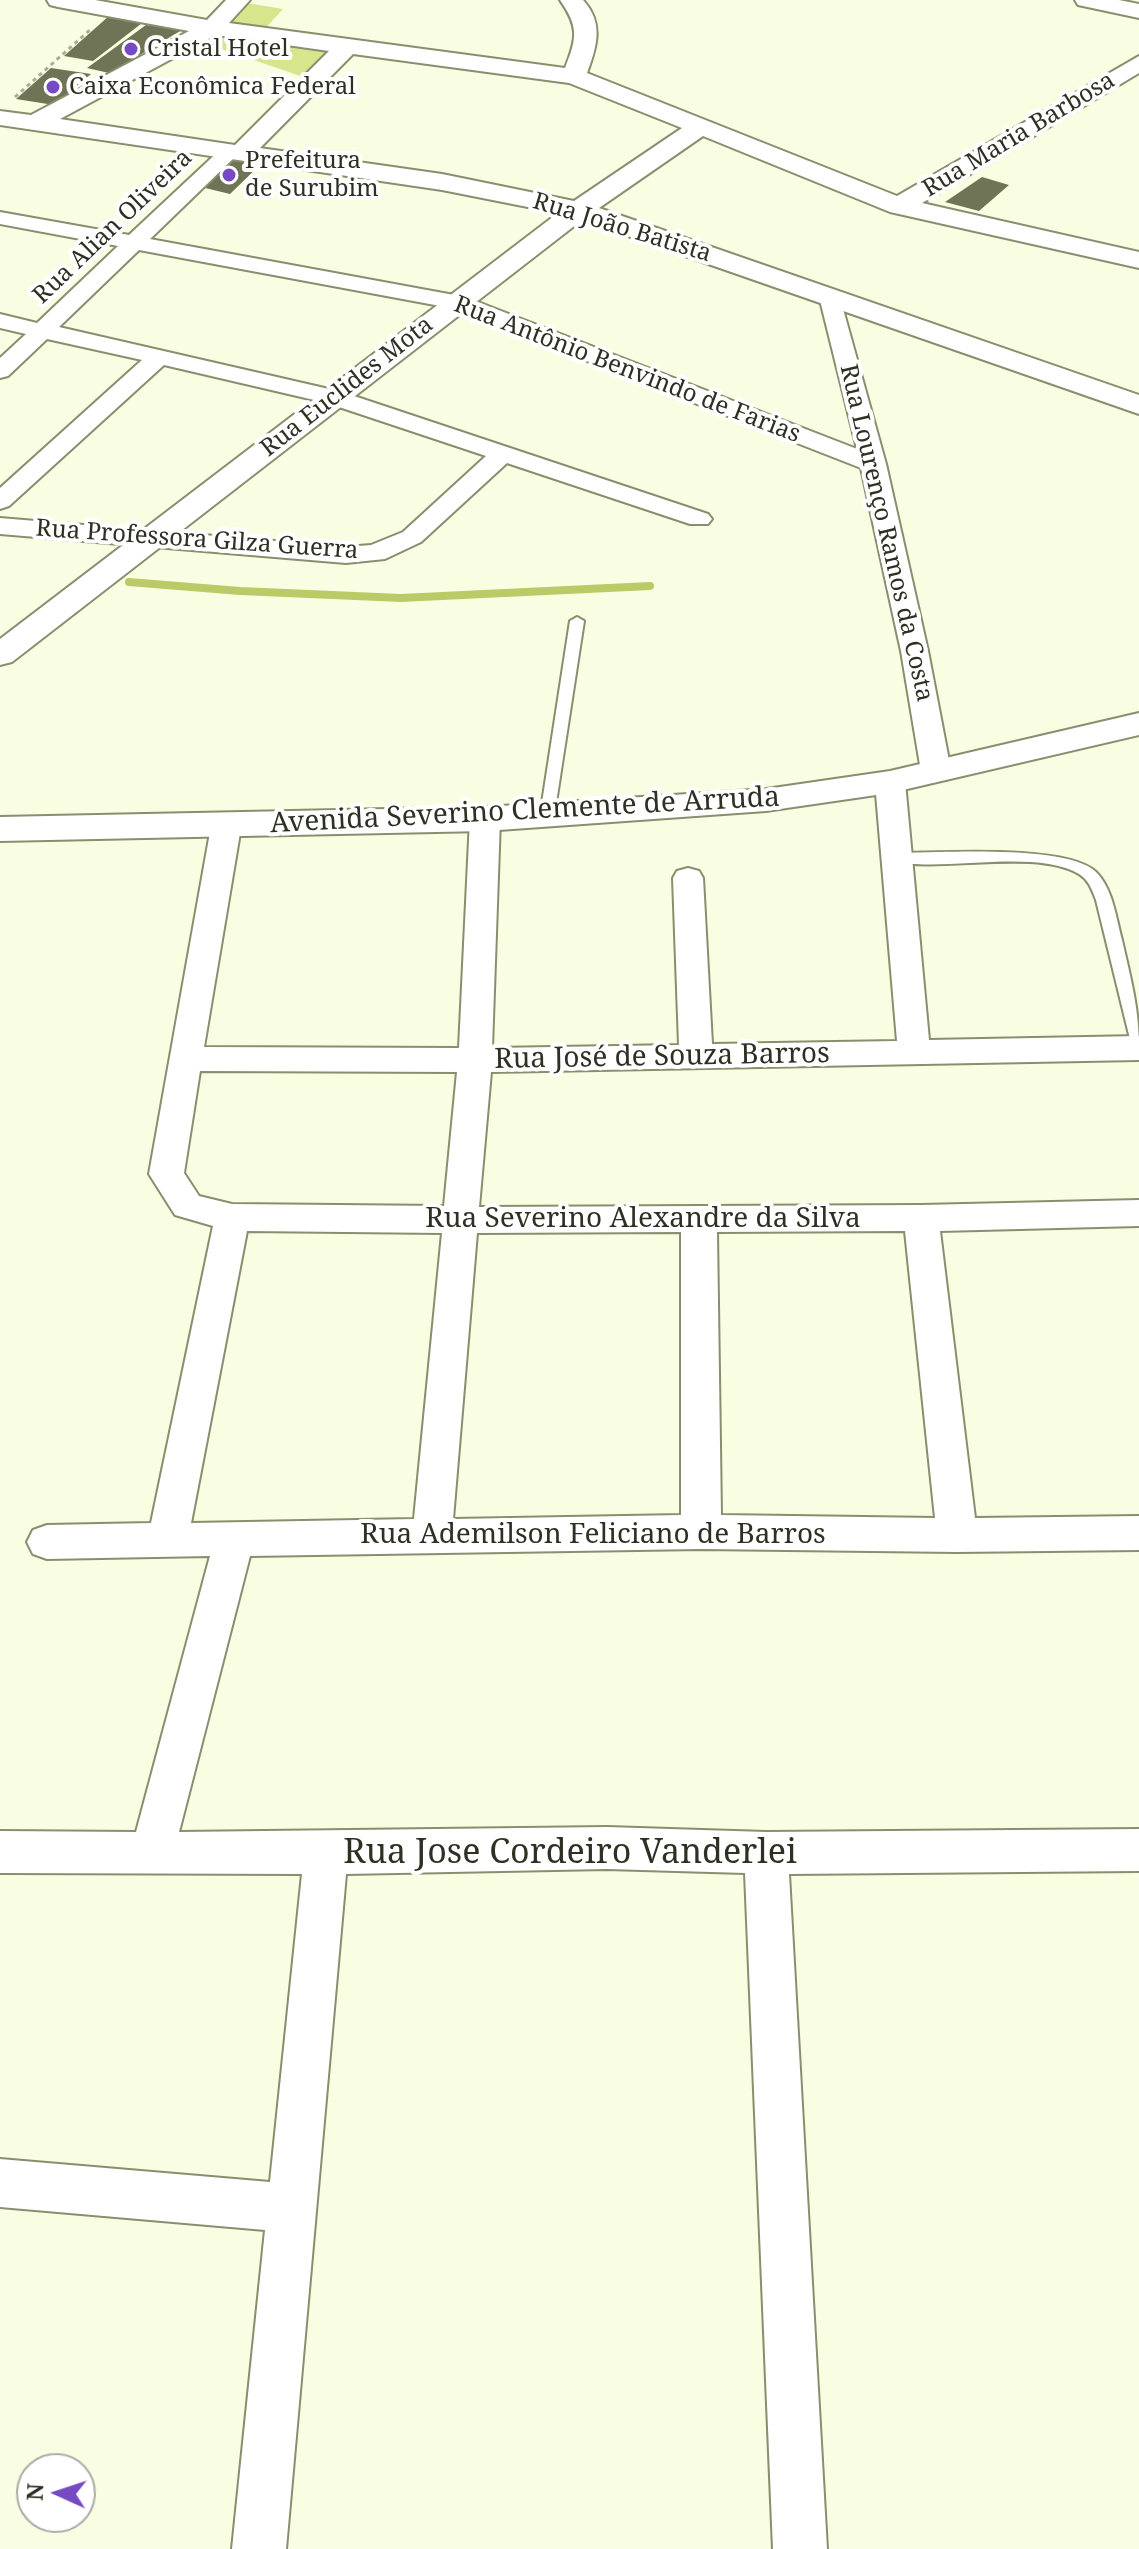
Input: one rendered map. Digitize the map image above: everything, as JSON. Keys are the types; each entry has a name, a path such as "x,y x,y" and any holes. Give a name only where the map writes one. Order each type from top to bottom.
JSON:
{"main road":[{"path":"38,121 212,28 239,0"},
{"path":"571,0 586,21 588,39 574,76"},
{"path":"1086,0 1139,11"},
{"path":"73,1 212,28 574,76 899,206 1139,260"},
{"path":"234,154 348,45"},
{"name":"Rua Maria Barbosa","path":"899,206 1139,63"},
{"name":"Rua João Batista","path":"6,109 38,121 234,154 442,182 579,210 1139,405"},
{"name":"Rua Euclides Mota","path":"0,655 457,302 579,210 700,127"},
{"name":"Avenida Severino Clemente de Arruda","path":"0,829 226,827 485,819 766,800 890,782 1139,724"}],"street":[{"name":"Rua Alian Oliveira","path":"0,371 131,243 234,154"},
{"name":"Rua Antônio Benvindo de Farias","path":"0,218 457,302 874,464"},
{"name":"Rua Lourenço Ramos da Costa","path":"830,296 874,464 921,677 936,771"},
{"path":"0,321 334,397 699,519"},
{"path":"0,501 159,357"},
{"name":"Rua Professora Gilza Guerra","path":"0,526 346,555 376,553 412,537 503,454"},
{"path":"890,782 914,1052"},
{"path":"432,1536 463,1220 475,1060 485,819"},
{"path":"186,1059 226,827"},
{"path":"688,878 696,1056"},
{"name":"Rua José de Souza Barros","path":"186,1059 475,1060 1139,1046"},
{"name":"Rua Severino Alexandre da Silva","path":"186,1059 166,1174 187,1206 232,1217 699,1220 1139,1213"},
{"path":"168,1539 232,1217"},
{"path":"921,1218 957,1535"},
{"path":"699,1220 701,1532"},
{"name":"Rua Ademilson Feliciano de Barros","path":"47,1542 701,1532 957,1535 1139,1533"},
{"path":"152,1853 235,1538"},
{"name":"Rua Jose Cordeiro Vanderlei","path":"0,1852 326,1853 607,1848 766,1853 1139,1850"},
{"path":"259,2549 326,1853"},
{"path":"766,1853 800,2549"},
{"path":"0,2183 290,2208"}],"lane":[{"path":"547,816 577,621"},
{"path":"897,858 1056,861 1083,871 1096,880 1104,900 1139,1046"}],"path":[{"path":"6,109 113,10"}],"green space":[{"path":"247,3 283,9 263,31 227,25"},
{"path":"212,29 340,48 309,79 198,41"}],"building":[{"path":"110,15 146,20 93,61 64,56"},
{"name":"Cristal Hotel","path":"146,25 182,30 109,73 87,68"},
{"name":"Caixa Econômica Federal","path":"51,68 91,74 54,105 16,99"},
{"name":"Prefeitura de Surubim","path":"228,156 262,163 230,194 197,186"},
{"path":"982,177 1009,185 979,211 945,202"}],"waterway":[{"path":"129,582 240,591 401,598 650,586"}],"place":[{"name":"Cristal Hotel","path":"131,49"},
{"name":"Caixa Econômica Federal","path":"53,87"},
{"name":"Prefeitura de Surubim","path":"229,175"}]}
